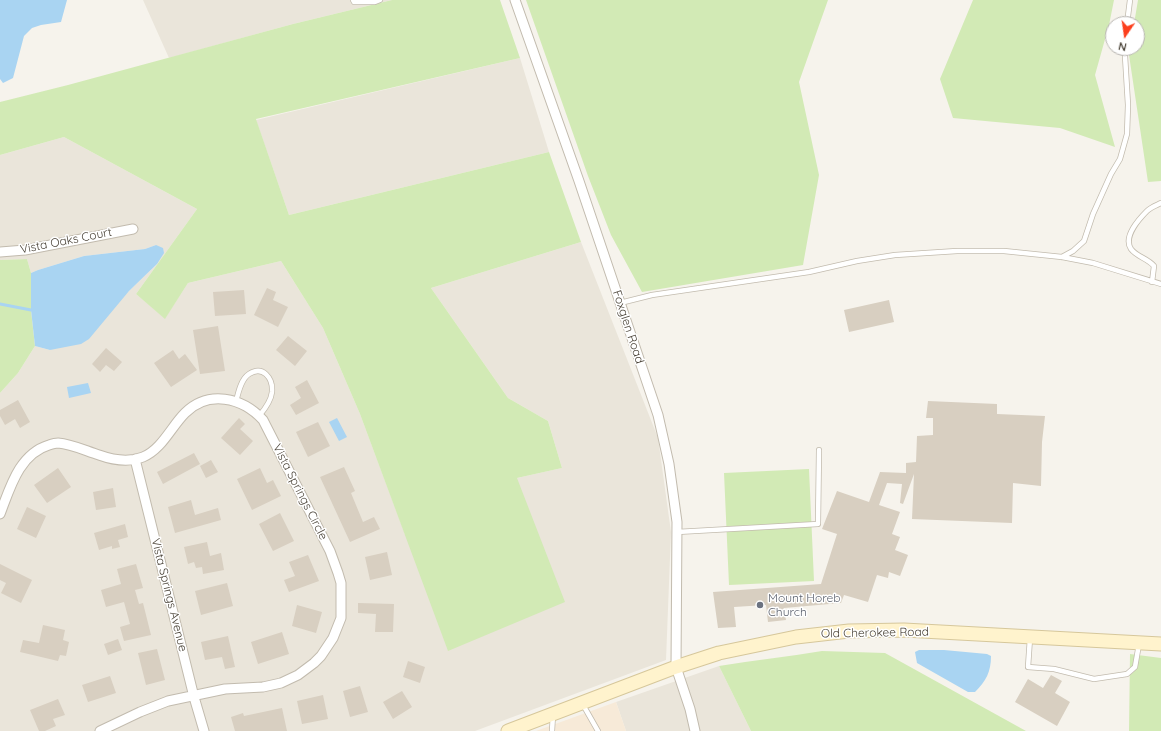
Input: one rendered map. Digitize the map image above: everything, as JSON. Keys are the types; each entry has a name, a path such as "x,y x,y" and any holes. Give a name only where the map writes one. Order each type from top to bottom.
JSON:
{"street":[{"name":"Foxglen Road","path":"515,0 579,181 658,415 665,441 677,522 676,667 690,709 695,731"},
{"name":"Vista Oaks Court","path":"0,252 26,250 133,229"},
{"name":"Vista Springs Circle","path":"0,514 21,466 28,458 42,447 56,443 68,445 111,460 124,461 135,459 144,456 157,448 185,413 198,404 214,399 223,399 249,407 259,416 268,428 330,551 341,583 341,618 333,638 321,656 298,675 272,686 225,689 194,697 168,701 140,712 100,731"},
{"name":"Vista Springs Avenue","path":"135,459 194,697 204,731"},
{"name":"Old Cherokee Road","path":"508,731 676,667 743,647 796,637 849,631 904,630 1161,644"}],"lane":[{"path":"353,0 354,2 375,2 380,0"},
{"path":"1128,16 1130,0"},
{"path":"1062,257 1073,251 1084,241 1093,214 1111,174 1120,159 1127,134 1128,105 1125,56"},
{"path":"1152,282 1154,266 1149,260 1136,254 1131,249 1129,242 1132,231 1148,209 1161,203"},
{"path":"620,302 652,295 809,272 857,261 895,255 957,251 1004,251 1062,257 1093,263 1161,284"},
{"path":"236,402 242,383 249,374 262,372 269,376 272,385 272,392 268,403 259,416"},
{"path":"677,532 818,524 819,450"},
{"path":"1030,636 1028,668 1054,669 1094,679 1127,674 1135,667 1140,642"},
{"path":"582,703 598,731"},
{"path":"552,731 553,715"}],"shaded area":[{"path":"143,0 392,0 293,24 169,58"},
{"path":"520,58 549,152 289,215 256,120"},
{"path":"64,137 197,209 136,294 165,318 188,283 281,261 323,328 360,414 405,534 517,478 562,468 548,421 508,398 431,288 581,242 658,438 671,532 666,660 475,731 0,731 0,393 18,373 35,346 50,350 129,291 157,264 156,245 145,249 84,256 31,273 27,259 0,260 0,155"},
{"path":"719,666 751,731 626,731 616,702"},
{"path":"616,702 626,731 536,731"}],"green space":[{"path":"392,0 500,0 520,58 256,119 289,215 549,152 581,242 431,288 508,398 548,421 562,468 517,478 565,602 448,651 360,414 323,328 281,261 188,283 165,319 136,294 197,209 64,137 0,155 0,102 293,24"},
{"path":"526,0 828,0 799,82 819,175 803,265 642,292 611,235 588,176"},
{"path":"973,0 1114,0 1111,16 1105,16 1105,39 1095,75 1115,147 1060,128 953,118 940,79"},
{"path":"1138,0 1161,0 1161,181 1148,182 1129,56 1145,56 1145,16 1135,16"},
{"path":"27,259 31,273 31,310 35,346 18,373 0,393 0,260"},
{"path":"809,469 814,581 729,585 724,473"},
{"path":"822,651 885,653 1026,731 751,731 719,666"},
{"path":"1130,654 1161,658 1161,731 1129,731"}],"water":[{"path":"0,0 67,0 61,22 32,28 24,36 13,78 3,83 0,79"},
{"path":"156,245 163,248 164,253 157,264 129,291 89,339 81,344 50,350 35,346 31,310 31,273 84,256 145,249"},
{"path":"88,383 91,393 69,398 67,387"},
{"path":"337,418 347,437 339,441 329,422"},
{"path":"919,650 944,650 987,654 991,656 989,672 985,680 975,692 968,692 917,663 915,652"}],"building":[{"path":"267,288 276,292 273,300 288,307 278,327 254,315"},
{"path":"244,290 246,314 215,316 213,292"},
{"path":"889,300 894,322 849,332 844,310"},
{"path":"218,326 225,371 200,374 193,330"},
{"path":"288,336 307,351 295,366 276,350"},
{"path":"106,348 122,362 114,371 106,365 100,372 92,364"},
{"path":"173,350 179,359 185,354 197,370 171,387 154,363"},
{"path":"307,380 319,403 296,415 290,405 301,398 295,387"},
{"path":"18,400 30,422 20,428 15,419 5,425 0,416 0,410"},
{"path":"928,401 997,404 997,414 1045,416 1042,442 1041,486 1013,483 1012,523 912,519 914,474 903,504 900,503 902,484 887,483 879,505 900,512 892,534 900,537 895,550 908,555 900,576 889,572 888,578 877,575 868,602 844,595 841,603 784,608 786,620 768,622 766,605 734,607 736,627 718,628 713,592 821,584 837,534 822,529 837,491 869,502 880,472 906,473 906,463 916,462 917,436 933,435 933,418 926,418"},
{"path":"239,418 245,424 240,429 253,441 240,455 221,438"},
{"path":"318,422 330,446 308,457 296,432"},
{"path":"194,453 200,464 163,484 157,472"},
{"path":"211,460 218,472 206,478 200,466"},
{"path":"344,467 355,491 351,493 363,522 374,517 380,529 350,542 320,477"},
{"path":"58,468 71,487 47,503 34,485"},
{"path":"260,468 267,483 273,480 281,496 252,510 237,479"},
{"path":"113,488 116,507 96,510 93,492"},
{"path":"191,500 195,515 218,508 221,520 175,533 168,507"},
{"path":"27,507 46,516 36,538 17,529"},
{"path":"280,513 294,541 273,551 259,524"},
{"path":"125,524 128,537 118,540 120,547 112,549 112,546 99,550 94,533"},
{"path":"207,542 210,556 221,553 224,570 203,574 202,567 196,568 194,562 188,564 184,547"},
{"path":"387,552 392,575 370,580 365,557"},
{"path":"308,555 319,581 289,592 284,580 295,576 289,562"},
{"path":"0,564 32,580 21,603 1,593 6,583 0,580"},
{"path":"136,564 143,588 135,590 139,604 143,603 151,635 124,641 120,627 130,624 124,602 106,607 101,590 121,584 117,569"},
{"path":"227,583 233,606 201,615 195,591"},
{"path":"358,603 394,604 393,632 375,632 376,614 358,613"},
{"path":"297,605 322,612 316,633 292,626"},
{"path":"43,625 65,630 63,640 69,642 66,656 60,655 58,661 20,652 23,640 39,643"},
{"path":"282,632 289,654 258,664 251,642"},
{"path":"228,636 235,667 225,669 222,657 205,660 201,642"},
{"path":"118,639 122,650 108,655 104,644"},
{"path":"157,649 165,680 146,685 138,653"},
{"path":"408,661 425,667 420,683 403,677"},
{"path":"1051,675 1062,681 1055,693 1070,702 1057,726 1015,702 1028,679 1043,688"},
{"path":"110,676 116,693 88,702 82,685"},
{"path":"360,686 368,712 350,717 343,691"},
{"path":"402,691 412,707 393,719 383,702"},
{"path":"323,695 328,719 302,724 297,701"},
{"path":"58,699 65,715 53,719 56,726 45,731 39,731 30,710"},
{"path":"282,708 287,731 235,731 231,717 243,713 244,716"}],"waterway":[{"path":"0,304 31,310"}],"place":[{"name":"Mount Horeb Church","path":"760,605"}]}
